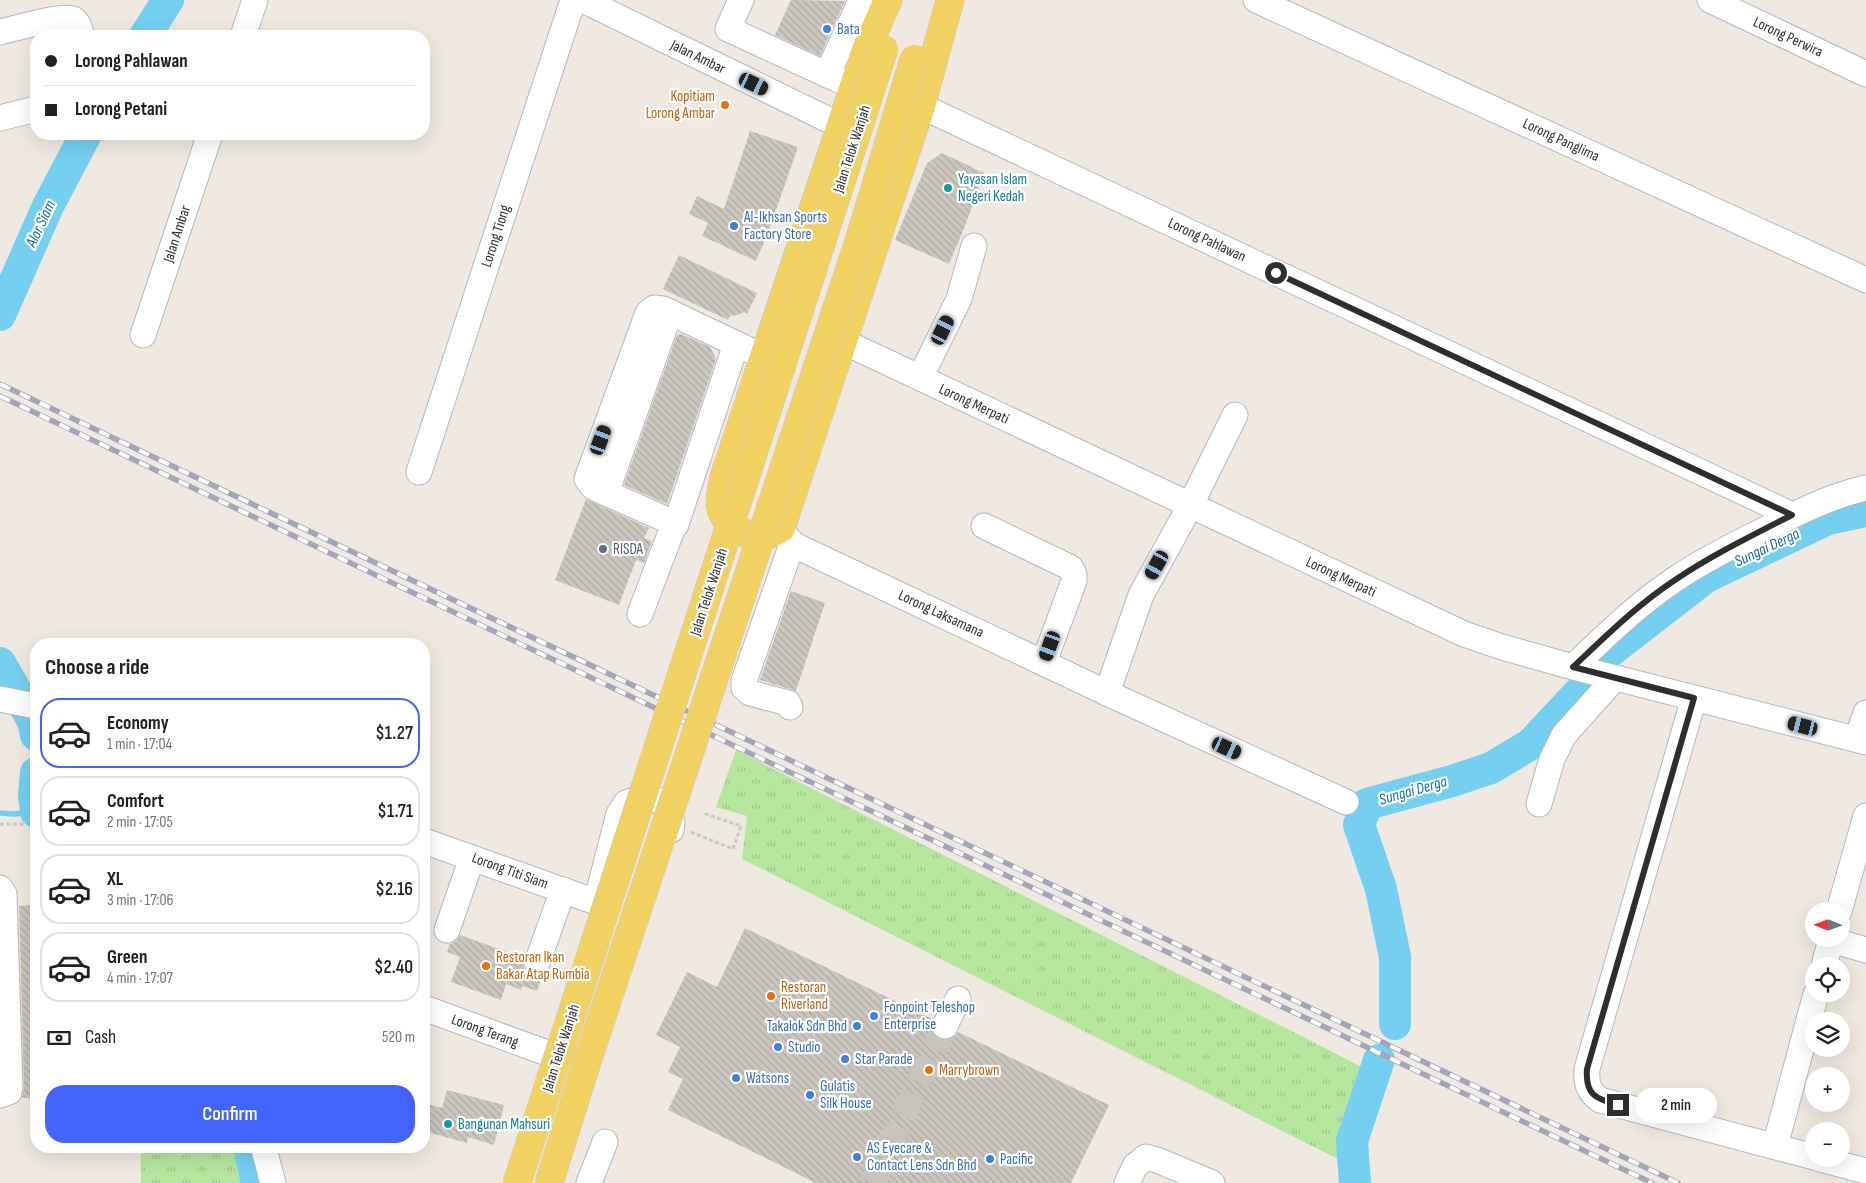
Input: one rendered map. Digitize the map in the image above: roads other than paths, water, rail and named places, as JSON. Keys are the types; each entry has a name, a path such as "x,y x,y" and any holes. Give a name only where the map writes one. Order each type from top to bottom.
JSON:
{"main road":[{"name":"Jalan Telok Wanjah","path":"549,1183 856,247 931,0"},
{"path":"877,3 866,50 724,477 721,496 722,512 734,527 749,535 787,536 842,341 921,106 950,0"},
{"name":"Jalan Telok Wanjah","path":"517,1183 884,49 877,3"}],"street":[{"path":"245,30 255,0"},
{"name":"Lorong Tiong","path":"419,472 573,0"},
{"name":"Jalan Ambar","path":"582,0 841,126"},
{"name":"Lorong Panglima","path":"1256,0 1866,280"},
{"name":"Lorong Perwira","path":"1710,0 1866,74"},
{"path":"827,75 877,3"},
{"path":"739,4 728,29 854,87"},
{"path":"0,32 64,18 74,20 80,30"},
{"name":"Lorong Pahlawan","path":"921,106 1792,515"},
{"path":"0,118 30,110"},
{"name":"Jalan Ambar","path":"143,335 208,140"},
{"path":"920,378 959,299 974,246"},
{"path":"674,528 597,488 588,476 648,313 654,308 670,312 764,357"},
{"name":"Lorong Merpati","path":"842,341 1464,634 1573,667 1862,740"},
{"path":"640,614 674,528 736,344"},
{"path":"1107,693 1141,595 1190,506 1234,415"},
{"path":"1573,667 1624,618 1674,580 1726,549 1792,515 1841,494 1866,488"},
{"path":"984,526 1071,568 1074,574 1074,581 1044,662"},
{"path":"787,536 744,681 744,688 750,693 788,703 790,706"},
{"name":"Lorong Laksamana","path":"787,536 1107,693 1346,802"},
{"path":"1539,804 1552,760 1564,735 1615,678"},
{"path":"1694,698 1587,1069 1588,1087 1593,1095 1600,1100 1805,1155"},
{"path":"3,700 30,705"},
{"path":"1862,740 1866,713"},
{"path":"507,1183 560,1008 596,902 619,814 626,803 644,796 653,798 663,803 672,824 653,900 562,1183"},
{"path":"1842,902 1866,816"},
{"name":"Lorong Titi Siam","path":"430,843 596,902"},
{"path":"447,930 472,858"},
{"path":"0,888 4,894 10,1087 9,1092 0,1095"},
{"path":"538,963 563,890"},
{"path":"1850,945 1866,950"},
{"path":"945,1026 958,999"},
{"path":"1774,1146 1814,1002"},
{"name":"Lorong Terang","path":"430,1010 547,1053"},
{"path":"589,1183 605,1142"},
{"path":"264,1153 272,1183"},
{"path":"1127,1183 1135,1166 1146,1157 1212,1183"},
{"path":"1850,1167 1866,1171"}],"waterway":[{"name":"Alor Siam","path":"149,30 168,0"},
{"name":"Alor Siam","path":"0,315 48,206 83,140"},
{"name":"Sungai Derga","path":"1604,656 1706,577 1828,519 1866,511"},
{"name":"Alor Siam","path":"0,663 30,716"},
{"name":"Sungai Derga","path":"1395,1024 1395,957 1381,889 1359,825 1367,804 1452,781 1491,768 1531,744 1590,681"},
{"path":"0,813 15,814 30,812"},
{"name":"Sungai Derga","path":"1355,1183 1352,1141 1379,1060"},
{"name":"Alor Siam","path":"251,1153 257,1183"}],"tunnel":[{"path":"872,1183 945,1026"}],"railway":[{"path":"0,384 1678,1183"},
{"path":"0,396 1652,1183"}],"place":[{"name":"Bata","path":"827,29"},
{"name":"Kopitiam Lorong Ambar","path":"725,105"},
{"name":"Yayasan Islam Negeri Kedah","path":"948,188"},
{"name":"Al-Ikhsan Sports Factory Store","path":"734,226"},
{"name":"RISDA","path":"603,549"},
{"name":"Restoran Ikan Bakar Atap Rumbia","path":"486,966"},
{"name":"Restoran Riverland","path":"771,996"},
{"name":"Fonpoint Teleshop Enterprise","path":"874,1016"},
{"name":"Takalok Sdn Bhd","path":"857,1026"},
{"name":"Studio","path":"778,1047"},
{"name":"Star Parade","path":"845,1059"},
{"name":"Marrybrown","path":"929,1070"},
{"name":"Watsons","path":"736,1078"},
{"name":"Gulatis Silk House","path":"810,1095"},
{"name":"Bangunan Mahsuri","path":"448,1124"},
{"name":"AS Eyecare & Contact Lens Sdn Bhd","path":"857,1157"},
{"name":"Pacific","path":"990,1159"}]}
